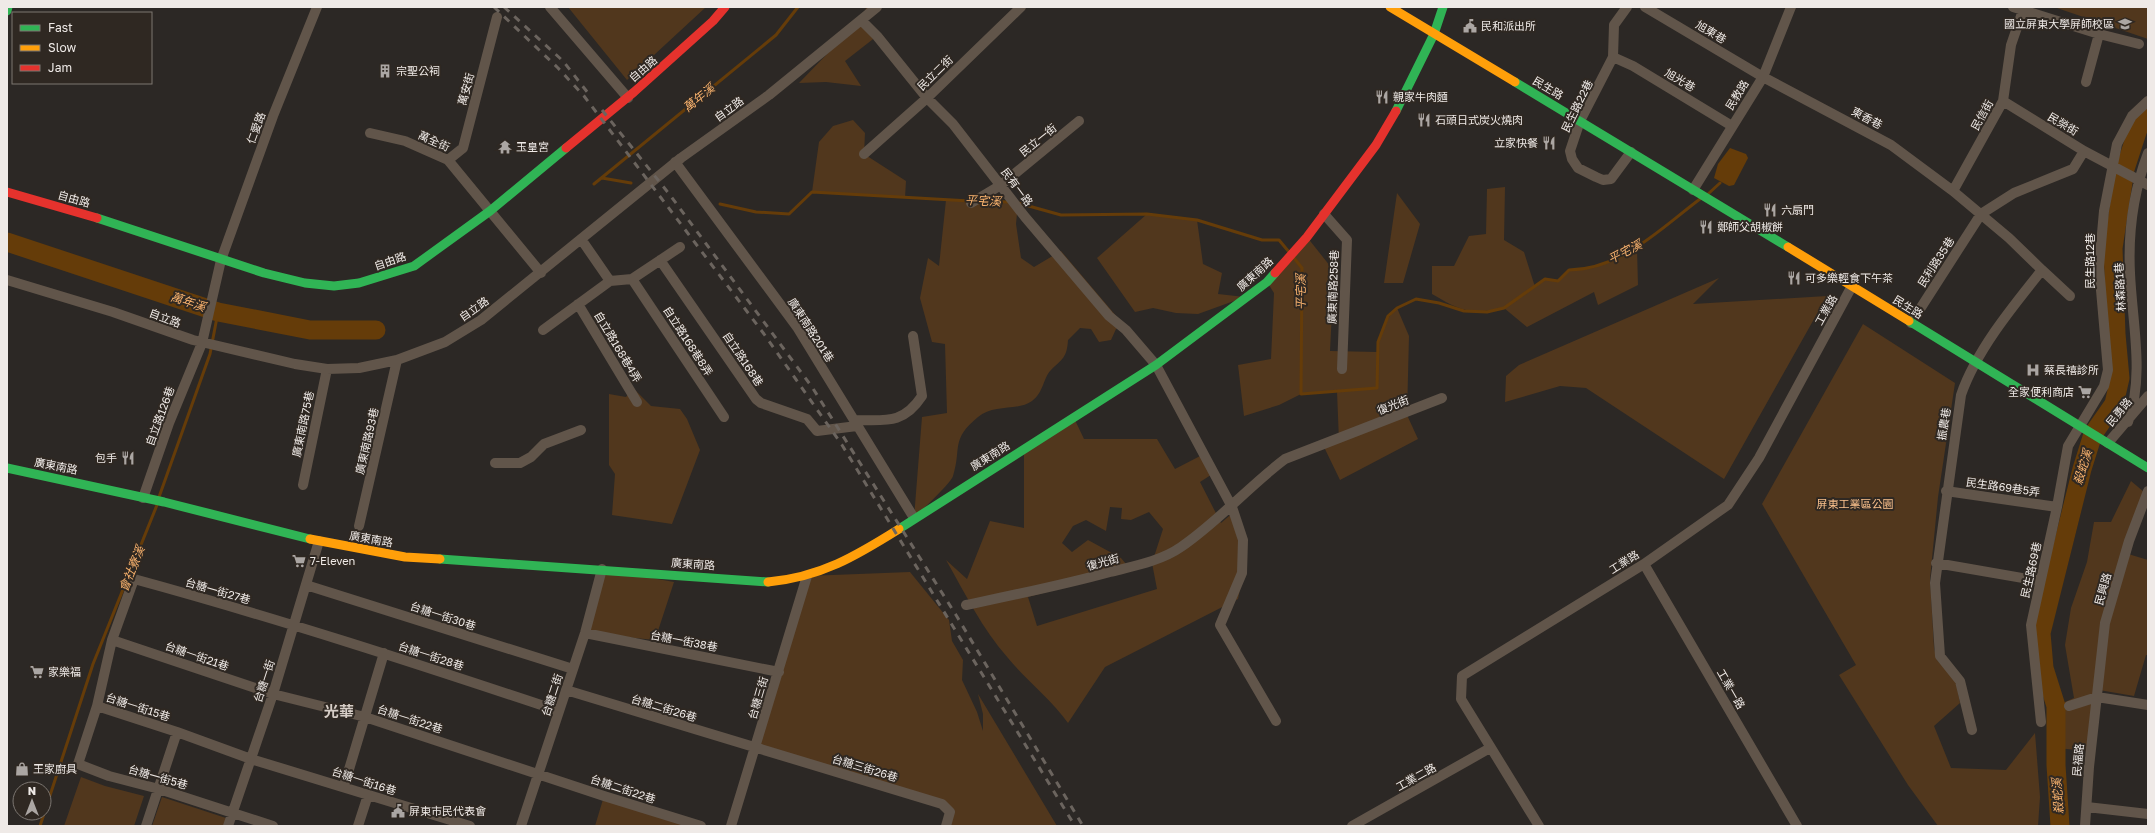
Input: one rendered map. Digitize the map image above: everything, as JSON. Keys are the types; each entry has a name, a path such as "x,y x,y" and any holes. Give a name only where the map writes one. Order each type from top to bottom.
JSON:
{"street":[{"path":"7,12 8,7"},
{"name":"仁愛路","path":"198,342 221,260 273,116 317,7"},
{"path":"550,7 628,98"},
{"name":"自由路","path":"7,192 92,217 221,260 305,283 334,286 359,283 380,278 414,266 490,211 628,98 713,22 725,7"},
{"name":"自立路","path":"7,280 113,312 198,342 295,364 327,369 359,368 397,360 445,342 481,320 541,273 675,162 769,95 791,75 861,20 867,7"},
{"path":"861,20 877,7"},
{"name":"民立二街","path":"864,154 927,98 1021,7"},
{"name":"民生路","path":"1390,7 1852,286 2108,443"},
{"name":"廣東南路","path":"7,468 159,501 319,541 405,557 602,569 765,582 820,573 847,561 1156,365 1267,282 1324,214 1376,145 1394,116 1434,34 1443,7"},
{"path":"1613,57 1614,25 1627,7"},
{"name":"旭東巷","path":"1646,7 1763,77"},
{"name":"民教路","path":"1693,190 1763,77 1791,7"},
{"path":"2013,7 2099,34 2140,44"},
{"name":"民信街","path":"1954,191 2003,101 2011,45 2024,10"},
{"name":"萬安街","path":"448,160 463,148 497,17"},
{"name":"民有一路","path":"861,20 877,36 927,98 953,124 1025,217 1109,316 1126,330 1156,365"},
{"path":"2086,82 2099,34"},
{"name":"民生路22巷","path":"1613,57 1580,121 1570,151 1572,159 1578,168 1603,180 1611,179 1631,152"},
{"name":"旭光巷","path":"1613,57 1633,66 1732,126"},
{"name":"東香巷","path":"1763,77 1891,145 1954,191"},
{"name":"民榮街","path":"2003,101 2084,151 2144,182"},
{"name":"民生路12巷","path":"2079,425 2104,386 2108,370 2099,267 2104,211 2117,144 2132,116 2148,101"},
{"name":"民立一街","path":"971,203 1001,185 1079,121"},
{"name":"萬全街","path":"370,133 405,141 448,160 541,273"},
{"path":"1954,191 1981,214 2014,193 2073,169 2084,151"},
{"name":"林森路1巷","path":"2128,422 2134,406 2137,384 2130,272 2133,219 2144,182 2148,153"},
{"name":"廣東南路201巷","path":"675,162 797,327 914,518"},
{"name":"廣東南路258巷","path":"1324,214 1347,240 1342,369"},
{"name":"民生路12巷","path":"1981,214 2009,238 2070,296"},
{"name":"民利路35巷","path":"1911,323 1981,214"},
{"path":"581,239 610,282"},
{"path":"543,330 610,282 632,279 680,247"},
{"name":"自立路168巷","path":"660,260 756,400 808,419 817,430 855,423"},
{"path":"1976,363 2008,311 2042,270"},
{"name":"自立路168巷8弄","path":"632,279 724,417"},
{"name":"工業路","path":"1539,826 1461,699 1462,676 1644,564 1728,505 1759,458 1852,286"},
{"name":"自立路168巷4弄","path":"578,304 637,402"},
{"path":"855,423 896,420 915,406 922,396 913,336"},
{"name":"自立路126巷","path":"143,498 198,342"},
{"name":"廣東南路93巷","path":"359,526 397,360"},
{"name":"振農巷","path":"1946,491 1961,394 1966,380 1976,363"},
{"path":"1156,365 1232,507 1243,540 1242,573 1220,625 1276,721"},
{"name":"廣東南路75巷","path":"303,485 327,369"},
{"name":"民勇路","path":"2108,443 2128,422 2148,396"},
{"name":"復光街","path":"966,605 1068,584 1149,562 1180,547 1232,507 1265,474 1285,459 1442,398"},
{"name":"民生路69巷","path":"2040,722 2031,625 2057,507 2068,446 2079,425"},
{"path":"495,463 520,463 531,457 544,444 581,430"},
{"path":"2108,443 2148,468"},
{"path":"1946,491 1936,563 1935,583 1940,656 1960,680 1972,730"},
{"name":"民生路69巷5弄","path":"1946,491 2057,507"},
{"name":"民興路","path":"2097,697 2105,623 2129,541 2148,491"},
{"name":"台糖一街","path":"228,826 273,694 319,541"},
{"path":"1936,563 2040,581"},
{"name":"工業一路","path":"1644,564 1797,826"},
{"name":"台糖二街","path":"521,826 585,633 602,569"},
{"name":"台糖三街","path":"731,826 756,748 807,576"},
{"name":"台糖一街27巷","path":"134,579 216,602 294,627"},
{"name":"台糖一街15巷","path":"134,579 112,640 97,706 178,732 251,759"},
{"name":"台糖一街30巷","path":"306,585 572,670"},
{"name":"台糖一街28巷","path":"294,627 384,653 559,711"},
{"name":"台糖一街38巷","path":"585,633 778,672"},
{"name":"台糖一街21巷","path":"112,640 273,694"},
{"path":"344,786 384,653"},
{"name":"台糖二街26巷","path":"566,690 756,748"},
{"name":"台糖一街22巷","path":"273,694 365,717 538,774"},
{"path":"2069,706 2097,697 2148,706"},
{"name":"民福路","path":"2085,826 2089,767 2097,697"},
{"name":"台糖一街5巷","path":"97,706 78,764 109,776 159,789 273,826"},
{"path":"146,826 178,732"},
{"name":"台糖三街26巷","path":"756,748 942,804 950,812 946,826"},
{"name":"工業二路","path":"1352,826 1490,748"},
{"name":"台糖一街16巷","path":"251,759 344,786 368,795 470,826"},
{"name":"台糖二街22巷","path":"538,774 701,826"},
{"path":"358,826 368,795"},
{"path":"2087,807 2148,814"}],"green space":[{"path":"568,7 706,7 627,80"},
{"path":"867,7 877,7 861,20 877,36 845,61 861,86 826,82 799,83 858,22"},
{"name":"國立屏東大學屏師校區","path":"2054,7 2148,7 2148,39"},
{"path":"853,120 865,133 864,154 906,181 905,198 812,192 819,142 833,126"},
{"path":"1505,187 1504,240 1524,252 1535,287 1545,279 1558,281 1569,270 1593,268 1637,249 1638,285 1598,305 1594,292 1527,327 1504,308 1482,311 1466,310 1432,294 1432,266 1454,266 1469,236 1486,234 1487,189"},
{"path":"1397,193 1420,224 1403,283 1384,283"},
{"path":"946,200 1018,203 1016,224 1021,258 1034,267 1061,251 1123,324 1116,329 1111,340 1099,342 1091,329 1080,328 1068,340 1065,355 1048,373 1039,393 1032,401 1020,406 991,410 978,417 969,425 960,438 956,466 951,480 942,491 914,518 922,417 947,413 945,344 932,342 920,298 928,258 939,266"},
{"path":"1147,214 1197,220 1203,264 1222,273 1218,294 1245,297 1198,314 1176,313 1153,308 1135,312 1097,258"},
{"path":"1307,237 1334,271 1330,351 1377,352 1383,328 1389,317 1397,308 1409,336 1407,415 1418,439 1340,480 1324,447 1339,441 1337,391 1301,394 1279,405 1244,416 1238,365 1271,359 1274,293 1267,282"},
{"path":"1719,278 1693,304 1827,296 1724,479 1586,388 1560,386 1505,402 1506,376 1519,365"},
{"name":"屏東工業區公園","path":"1863,324 1955,383 1938,497 1930,579 1934,648 1937,660 1956,681 1960,703 1934,726 1951,768 2006,770 2035,733 2040,797 2038,826 1938,826 1908,785 1839,675 1856,665 1762,504"},
{"path":"633,388 651,406 680,409 687,419 700,450 672,524 612,515 615,474 609,465 609,394 626,397"},
{"path":"1074,418 1084,439 1157,439 1175,469 1204,454 1214,473 1200,482 1221,523 1235,511 1242,580 1238,599 1105,667 1068,723 1054,706 1015,666 990,635 946,560 967,579 990,521 1024,528 1024,449","holes":["1110,507 1122,508 1121,519 1131,520 1149,512 1163,529 1152,563 1157,589 1037,626 1028,597 1131,570 1121,558 1088,540 1072,552 1062,543 1073,526 1086,520 1106,531"]},
{"path":"2131,481 2144,492 2125,553 2148,560 2148,655 2146,655 2134,696 2099,690 2092,751 2054,748 2050,712 2056,706 2074,698 2065,645 2071,608 2087,562 2094,522 2111,522"},
{"path":"602,569 674,582 655,640 585,633"},
{"path":"910,572 949,620 952,641 963,660 962,680 977,712 983,731 983,714 978,694 1057,826 946,826 950,812 942,804 756,748 807,576"},
{"path":"81,777 105,786 144,796 134,826 64,826"},
{"path":"604,796 701,826 595,826"},
{"path":"162,797 226,818 224,826 152,826"}],"shaded area":[{"path":"1730,148 1746,154 1748,158 1734,185 1729,186 1714,178 1718,164"}],"waterway":[{"name":"萬年溪","path":"594,184 776,35 798,7"},
{"name":"殺蛇溪","path":"2060,826 2056,765 2056,706 2044,668 2041,633 2082,469 2093,434 2114,404 2120,378 2116,334 2113,248 2125,169 2138,129 2148,116"},
{"name":"平宅溪","path":"602,178 631,183"},
{"name":"平宅溪","path":"1708,194 1720,183"},
{"name":"平宅溪","path":"720,204 756,212 789,214 812,192 970,201"},
{"name":"平宅溪","path":"1294,258 1302,268 1301,394 1377,388 1378,342 1388,316 1397,308 1416,299 1439,303 1464,311 1487,312 1504,308 1545,279 1558,281 1569,270 1588,268 1606,263 1623,255 1655,234 1700,199"},
{"name":"平宅溪","path":"980,201 1010,202"},
{"name":"平宅溪","path":"1018,203 1061,215 1147,214 1197,220 1262,240 1279,240 1289,252"},
{"name":"萬年溪","path":"7,242 218,312 310,330 376,330"},
{"name":"會社寮溪","path":"159,497 210,354 218,312"},
{"name":"會社寮溪","path":"40,826 93,664 157,505"}],"railway":[{"path":"494,7 558,68 584,96 764,334 842,445 1075,826"},
{"path":"504,7 563,61 588,93"},
{"path":"602,110 670,195 812,387 956,615 1083,826"}],"traffic: fast":[{"path":"7,11 8,7"},
{"path":"1396,111 1434,34 1443,7"},
{"path":"1515,82 1788,247"},
{"path":"97,218 264,273 305,283 334,286 359,283 414,266 490,211 566,148"},
{"path":"899,529 1156,365 1267,282 1275,273"},
{"path":"1909,321 2148,468"},
{"path":"7,468 164,502 310,539"},
{"path":"440,559 768,582"}],"traffic: slow":[{"path":"1390,7 1515,82"},
{"path":"1788,247 1909,321"},
{"path":"768,582 805,575 837,564 868,548 899,529"},
{"path":"310,539 405,557 440,559"}],"traffic: jam":[{"path":"566,148 634,92 713,21 725,7"},
{"path":"1275,273 1307,237 1376,145 1396,111"},
{"path":"7,192 97,218"}],"place":[{"name":"國立屏東大學屏師校區","path":"2125,24"},
{"name":"民和派出所","path":"1470,26"},
{"name":"宗聖公祠","path":"385,71"},
{"name":"親家牛肉麵","path":"1382,97"},
{"name":"石頭日式炭火燒肉","path":"1424,120"},
{"name":"立家快餐","path":"1549,143"},
{"name":"玉皇宮","path":"505,147"},
{"name":"六扇門","path":"1770,210"},
{"name":"鄭師父胡椒餅","path":"1706,227"},
{"name":"可多樂輕食下午茶","path":"1794,278"},
{"name":"蔡長禧診所","path":"2033,370"},
{"name":"全家便利商店","path":"2085,392"},
{"name":"包手","path":"128,458"},
{"name":"7-Eleven","path":"299,561"},
{"name":"家樂福","path":"37,672"},
{"name":"王家廚具","path":"22,769"},
{"name":"屏東市民代表會","path":"398,811"}],"district":[{"name":"光華","path":"339,712"}]}
